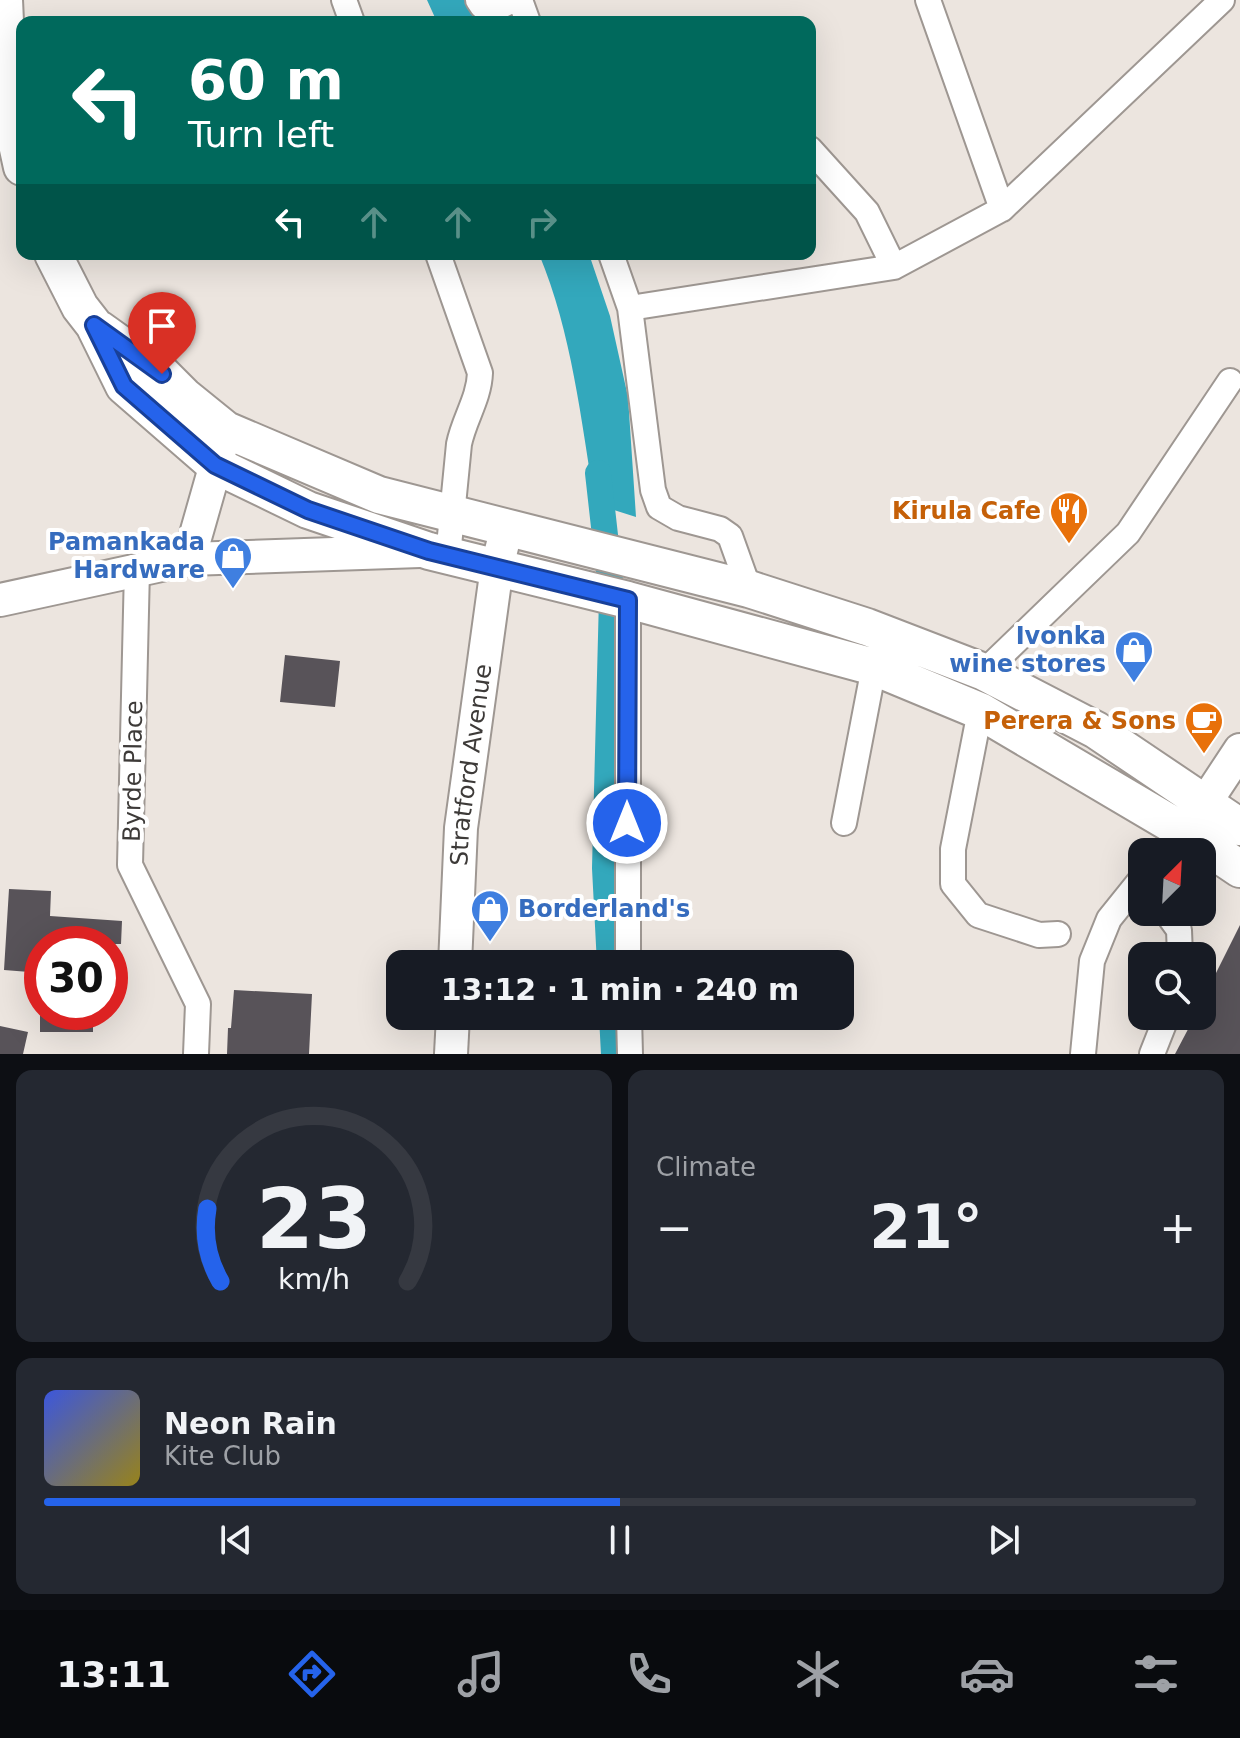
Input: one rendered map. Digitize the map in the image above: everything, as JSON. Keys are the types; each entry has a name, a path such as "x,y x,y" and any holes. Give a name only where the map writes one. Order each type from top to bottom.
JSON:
{"highway":[{"path":"4,0 4,108 16,147"},
{"path":"56,260 80,307 94,325 124,386 215,465 308,510 438,553 628,600 874,667 980,711 1170,838"},
{"path":"94,325 162,374 226,430 379,495 749,589 867,627 984,672 1096,730 1240,827"},
{"path":"1216,859 1240,869"}],"main road":[{"path":"189,559 226,430"},
{"name":"Stratford Avenue","path":"456,950 461,828 497,567 507,527"},
{"path":"0,600 189,559 438,553"},
{"path":"1205,803 1240,750"},
{"path":"451,1054 452,1030"}],"street":[{"path":"478,0 482,6 495,9 513,0"},
{"path":"928,0 1002,209"},
{"path":"630,308 894,267 1002,209 1222,0"},
{"path":"816,156 867,212 894,267"},
{"path":"438,553 454,513 462,429 479,391 480,373 440,260"},
{"path":"613,260 630,308 653,490 659,507 678,518 720,529 730,536 749,589"},
{"path":"984,672 1128,533 1230,381"},
{"name":"Byrde Place","path":"137,569 130,865 198,1004 196,1054"},
{"path":"628,600 628,950"},
{"path":"844,823 874,667"},
{"path":"980,711 953,849 953,884 978,915 1039,935 1058,934"},
{"path":"1179,838 1205,803"},
{"path":"1083,1054 1092,961 1109,919 1128,895"},
{"path":"629,1030 630,1054"},
{"path":"1152,1054 1161,1030"}],"water":[{"path":"427,0 474,0 482,16 434,16"},
{"path":"541,260 591,260 610,316 628,397 636,517 595,504 568,346"}],"building":[{"path":"285,655 340,661 335,707 280,702"},
{"path":"9,889 51,891 50,916 122,921 122,926 24,926 24,972 4,970"},
{"path":"1240,925 1240,1054 1175,1054 1188,1030 1216,1030 1216,973"},
{"path":"234,990 312,994 309,1054 227,1054"},
{"path":"0,1026 28,1032 23,1054 0,1054"},
{"path":"40,1030 93,1030 93,1032"}],"waterway":[{"path":"598,473 612,598 605,868 609,950"},
{"path":"613,1030 614,1054"}],"place":[{"name":"Kirula Cafe","path":"1069,545"},
{"name":"Pamankada Hardware","path":"233,590"},
{"name":"Ivonka wine stores","path":"1134,684"},
{"name":"Perera & Sons","path":"1204,755"},
{"name":"Borderland's","path":"490,943"}],"route":[{"path":"162,374 94,325 124,386 215,465 308,510 429,551 628,600 627,823"}]}
